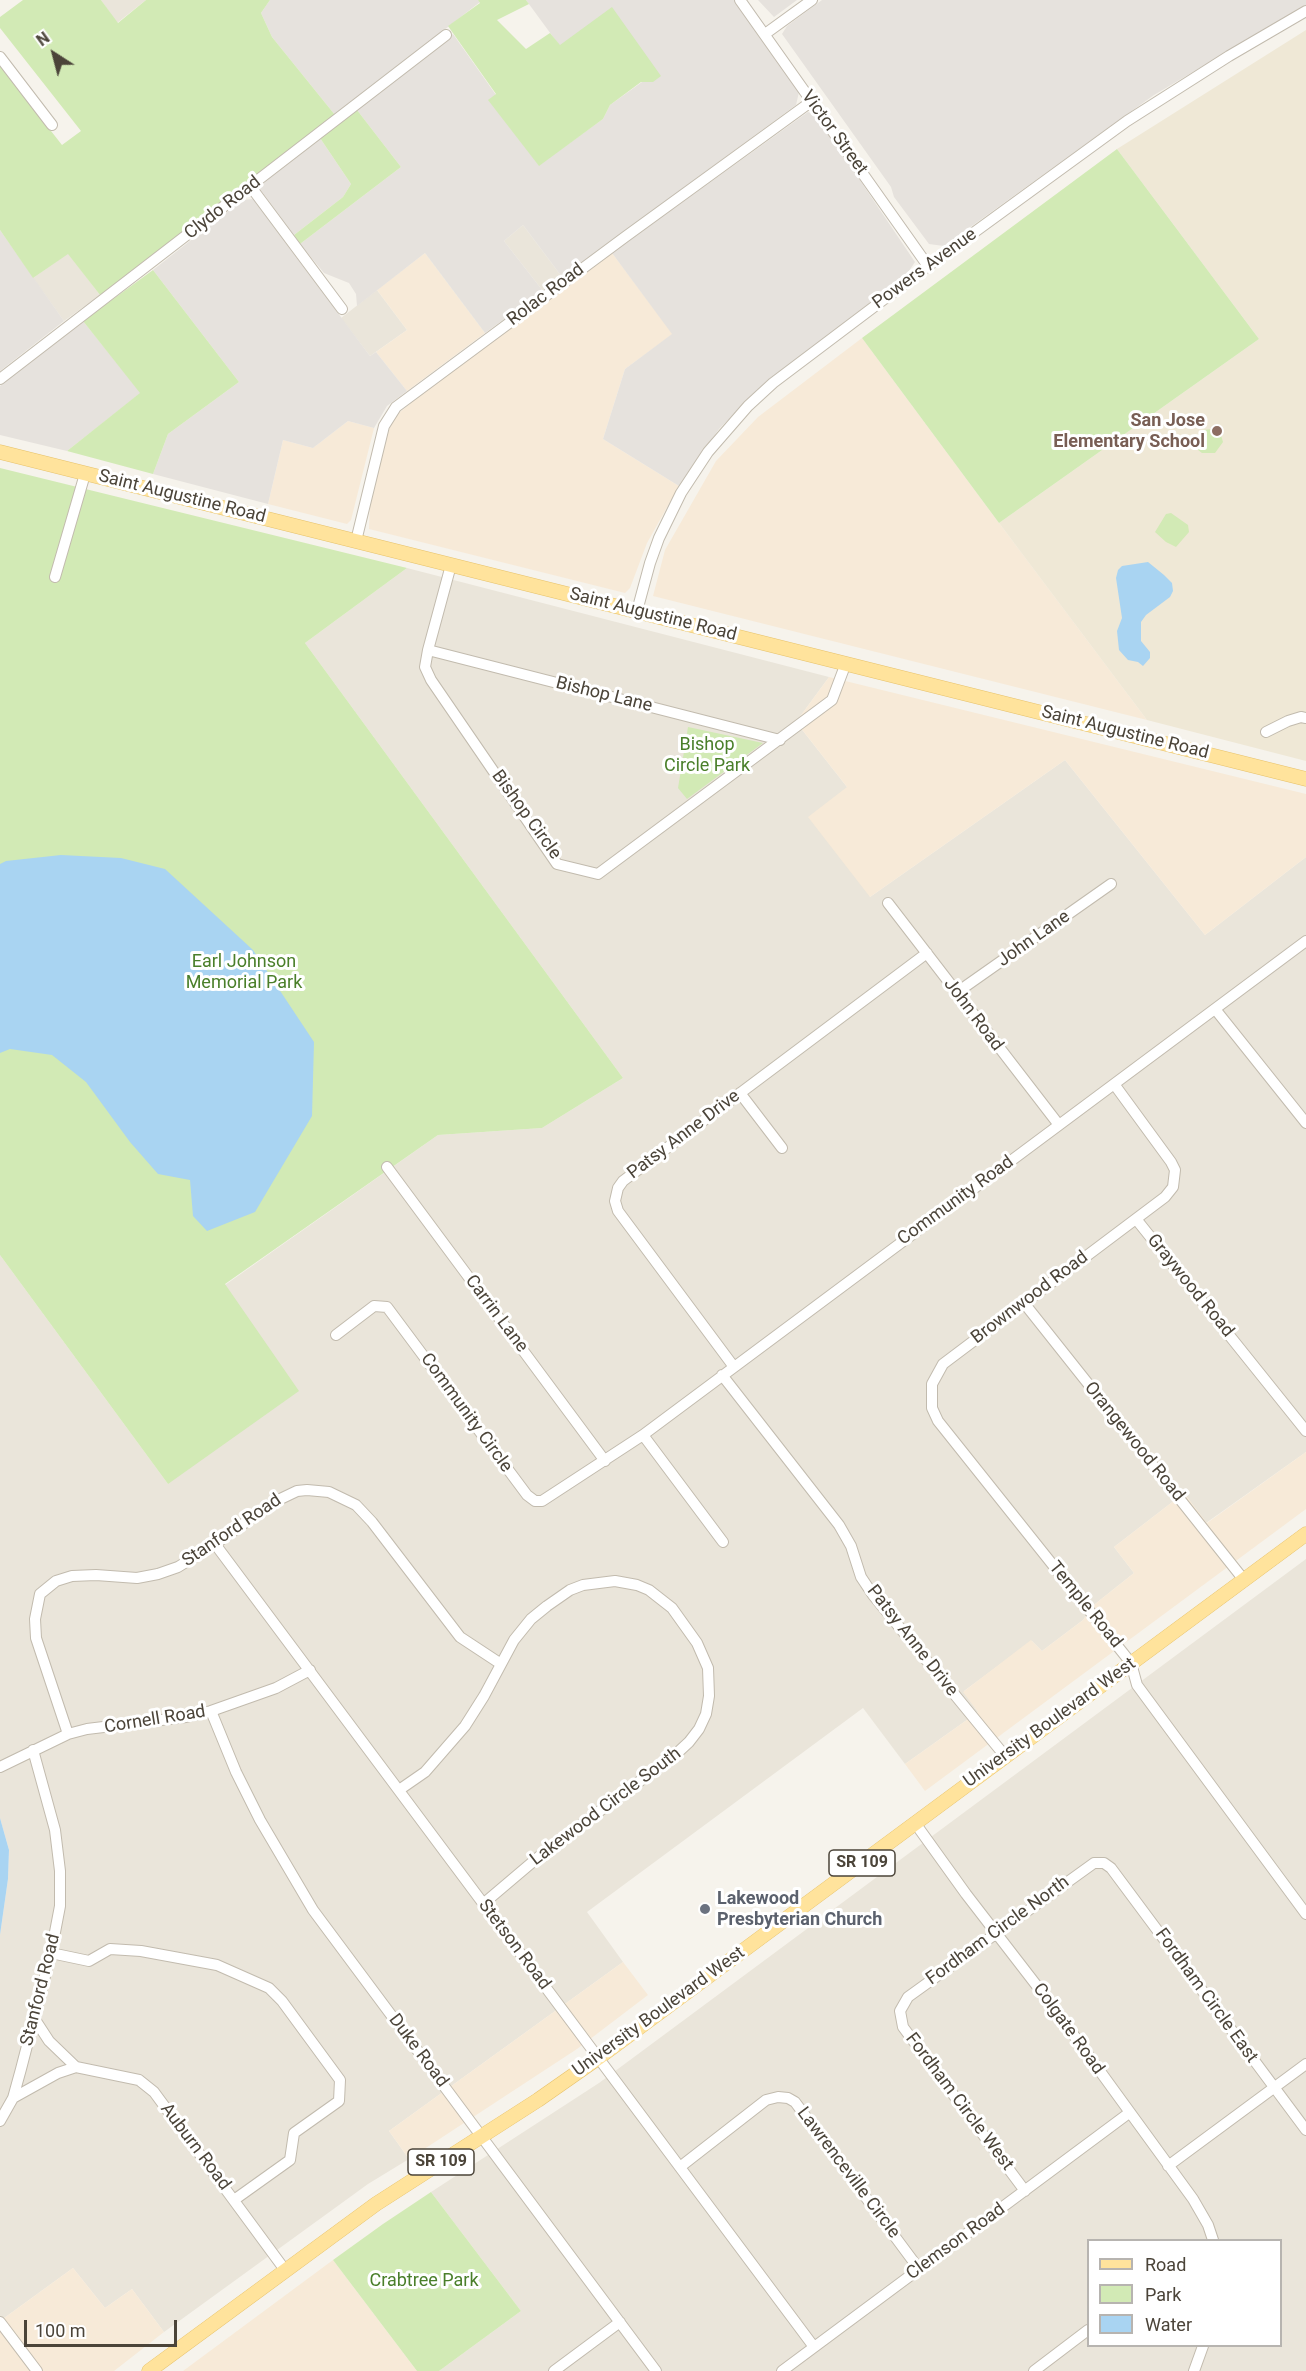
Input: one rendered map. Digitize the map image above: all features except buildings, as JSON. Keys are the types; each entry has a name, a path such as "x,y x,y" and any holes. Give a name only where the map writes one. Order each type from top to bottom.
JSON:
{"main road":[{"name":"Saint Augustine Road","path":"0,452 1306,778"},
{"name":"University Boulevard West","path":"149,2371 376,2204 598,2058 1306,1533"}],"street":[{"name":"Victor Street","path":"740,0 928,266"},
{"path":"765,34 812,0"},
{"name":"Powers Avenue","path":"637,611 659,538 681,494 708,452 748,406 773,383 928,266 1127,121 1212,66 1306,11"},
{"name":"Clydo Road","path":"0,379 446,35"},
{"path":"0,57 52,125"},
{"name":"Rolac Road","path":"356,541 384,426 396,407 812,101"},
{"path":"250,187 342,309"},
{"path":"55,577 85,474"},
{"name":"Bishop Circle","path":"451,565 425,667 431,680 557,864 598,874 832,700 846,663"},
{"name":"Bishop Lane","path":"428,650 780,740"},
{"path":"1266,732 1301,717 1306,718"},
{"name":"John Lane","path":"956,993 1111,884"},
{"name":"John Road","path":"888,903 1059,1125"},
{"name":"Community Road","path":"605,1461 1306,941"},
{"name":"Patsy Anne Drive","path":"734,1367 618,1211 615,1201 618,1188 623,1181 927,953"},
{"path":"1215,1009 1306,1123"},
{"name":"Graywood Road","path":"1114,1084 1175,1170 1173,1187 1165,1197 1136,1219 1306,1431"},
{"path":"740,1093 782,1148"},
{"name":"Carrin Lane","path":"387,1167 605,1461"},
{"name":"Brownwood Road","path":"932,1384 944,1364 1136,1219"},
{"name":"Orangewood Road","path":"1024,1303 1244,1580"},
{"name":"Community Circle","path":"336,1335 374,1306 387,1307 527,1495 535,1501 542,1501 605,1461"},
{"name":"Patsy Anne Drive","path":"722,1375 839,1525 851,1546 861,1577 873,1595 1005,1756"},
{"name":"Temple Road","path":"932,1384 932,1408 938,1421 1131,1663 1137,1685 1306,1914"},
{"path":"643,1435 723,1542"},
{"name":"Stanford Road","path":"68,1734 36,1638 35,1619 40,1594 56,1581 72,1576 137,1578 178,1567 288,1494 307,1490 321,1490 356,1505 372,1522 460,1637 501,1664"},
{"name":"Stetson Road","path":"215,1544 814,2347"},
{"name":"Lakewood Circle South","path":"483,1904 542,1854 675,1755 689,1742 706,1714 709,1696 708,1668 704,1655 672,1608 643,1588 625,1582 592,1582 570,1590 547,1606 521,1631 501,1664"},
{"path":"399,1790 425,1772 440,1757 465,1726 501,1664"},
{"name":"Cornell Road","path":"0,1767 68,1734 87,1729 211,1712 276,1688 310,1670"},
{"name":"Duke Road","path":"211,1712 236,1772 298,1888 656,2371"},
{"name":"Stanford Road","path":"0,2121 13,2098 51,1953 60,1906 60,1871 55,1830 33,1750"},
{"name":"Colgate Road","path":"915,1823 1193,2199 1208,2225 1212,2239"},
{"name":"Fordham Circle North","path":"900,2011 908,1997 1088,1865 1104,1863"},
{"name":"Fordham Circle East","path":"1104,1863 1111,1868 1306,2130"},
{"path":"51,1953 89,1961 110,1949 141,1951 217,1965 269,1988 284,2003 340,2080 339,2101 294,2133 290,2160 234,2200"},
{"name":"Fordham Circle West","path":"900,2011 903,2027 1025,2191"},
{"path":"13,2098 58,2073 76,2067 50,2041 34,2018"},
{"path":"1168,2166 1306,2064"},
{"name":"Auburn Road","path":"76,2067 130,2077 147,2086 285,2270"},
{"name":"Lawrenceville Circle","path":"680,2167 766,2100 778,2097 788,2098 795,2102 919,2269"},
{"name":"Clemson Road","path":"782,2371 1129,2113"},
{"path":"0,2322 37,2371"},
{"path":"554,2371 620,2322"},
{"path":"1034,2371 1087,2331"},
{"path":"1194,2371 1203,2347"}],"shaded area":[{"path":"101,0 146,0 117,23"},
{"path":"270,0 478,0 480,2 335,115 272,37 261,13"},
{"path":"526,0 734,0 799,92 796,105 562,277 523,225 504,241 543,291 485,333 425,253 357,306 356,294 349,283 324,273 300,244 401,167 357,110 453,34 496,95 489,100 539,165 603,119 610,105 642,82 653,82 559,45"},
{"path":"758,0 797,0 774,17"},
{"path":"822,0 1306,0 1306,5 1154,95 944,246 929,244 782,34 787,26"},
{"name":"San Jose Elementary School","path":"1306,30 1306,761 1147,720 999,523 1259,339 1117,149"},
{"path":"808,112 816,115 915,262 907,274 758,389 719,429 679,486 603,439 625,369 672,334 612,253"},
{"path":"320,138 351,184 343,197 294,235 260,189 265,182"},
{"path":"253,199 370,356 376,352 407,391 387,406 374,428 348,421 313,448 283,440 268,504 153,474 168,434 239,382 153,270 242,200"},
{"path":"523,225 562,277 543,291 504,241"},
{"path":"0,230 64,321 0,371"},
{"path":"68,253 100,295 64,321 33,278"},
{"path":"425,253 485,333 407,391 376,352 407,330 377,290"},
{"path":"612,253 673,334 625,369 603,439 679,486 647,543 630,588 625,593 369,529 370,502 385,441 394,417 434,384"},
{"path":"377,290 407,330 370,356 341,318"},
{"path":"83,321 141,393 67,451 0,435 0,386"},
{"path":"862,338 1147,720 653,596 665,550 716,461 758,417"},
{"path":"348,421 374,428 351,520 347,524 268,504 283,440 313,448"},
{"path":"407,568 829,677 796,722 847,787 870,897 1065,760 1205,935 1306,857 1306,1452 1206,1523 1184,1493 1114,1547 1134,1573 1095,1604 1083,1620 1042,1651 1032,1641 964,1691 978,1712 905,1764 863,1708 587,1912 623,1962 389,2131 409,2159 368,2184 164,2332 132,2289 105,2308 73,2268 0,2321 0,1935 8,1879 9,1850 0,1818 0,1255 168,1484 225,1285 438,1135 542,1128 623,1078 305,643"},
{"path":"829,677 1306,794 1306,857 1205,935 1065,760 870,897 808,817 847,787 796,722"},
{"path":"1306,1452 1306,1509 925,1791 905,1764 978,1712 963,1692 1031,1640 1042,1651 1083,1620 1095,1604 1134,1573 1114,1547 1184,1493 1207,1523"},
{"path":"1306,1559 1306,2371 439,2371 521,2311 431,2192 599,2083"},
{"path":"623,1962 648,1995 577,2049 409,2159 389,2131"},
{"path":"333,2260 417,2371 183,2371"},
{"path":"73,2268 105,2308 132,2289 164,2332 114,2371 0,2371 0,2321"}],"green space":[{"path":"23,0 101,0 118,23 146,0 270,0 261,13 272,37 335,115 170,245 100,295 68,254 33,278 0,230 0,66 62,145 81,131 0,28 0,17"},
{"path":"478,0 526,0 529,4 497,20 526,49 550,33 560,45 612,7 661,76 653,82 641,82 610,105 603,119 539,166 488,100 496,94 448,26 480,3"},
{"path":"357,110 401,167 300,244 294,235 343,197 351,184 320,138"},
{"path":"1117,149 1259,339 999,523 862,338"},
{"path":"153,270 239,382 168,434 153,474 67,451 140,393 83,321"},
{"path":"1214,429 1220,432 1223,442 1215,453 1202,453 1193,446 1194,440 1202,430"},
{"name":"Earl Johnson Memorial Park","path":"0,468 407,568 305,643 623,1078 542,1128 438,1135 225,1284 299,1391 168,1484 0,1255"},
{"path":"1171,513 1188,525 1189,532 1176,547 1155,532 1166,514"},
{"name":"Bishop Circle Park","path":"688,727 763,743 687,799 678,788"},
{"name":"Crabtree Park","path":"431,2192 521,2311 439,2371 417,2371 333,2260"}],"water":[{"path":"1148,562 1172,583 1173,591 1170,597 1146,615 1141,622 1141,641 1150,652 1150,658 1143,666 1138,662 1128,660 1119,650 1117,631 1122,618 1116,578 1122,566"},
{"path":"61,855 121,858 165,869 253,950 314,1042 312,1116 255,1212 207,1231 193,1216 190,1180 158,1174 130,1142 86,1082 52,1055 10,1049 0,1053 0,864 6,861"},
{"path":"0,1818 9,1850 8,1879 0,1935"}],"place":[{"name":"San Jose Elementary School","path":"1217,431"},
{"name":"Lakewood Presbyterian Church","path":"705,1909"}]}
